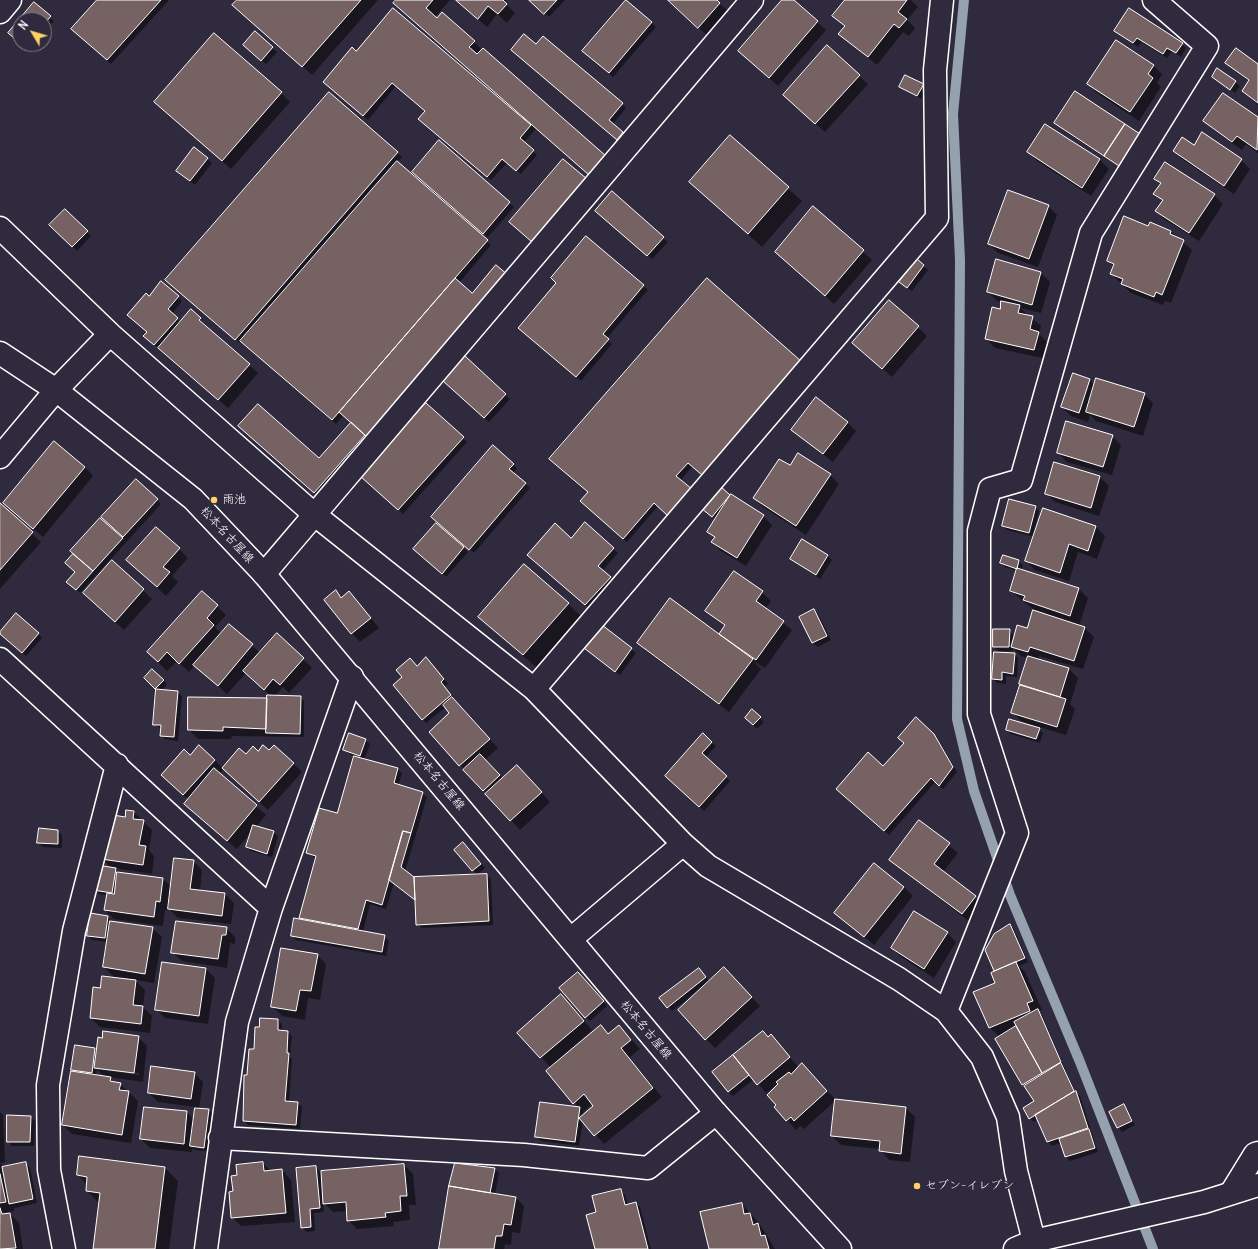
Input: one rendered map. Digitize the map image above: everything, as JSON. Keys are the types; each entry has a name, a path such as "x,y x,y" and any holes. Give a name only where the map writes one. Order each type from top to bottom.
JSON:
{"street":[{"path":"0,12 10,0"},
{"path":"264,574 752,0"},
{"path":"534,689 937,218 935,70 942,0"},
{"path":"946,1011 1017,833 979,714 979,531 990,489 1021,480 1091,233 1207,46 1154,0"},
{"path":"0,228 110,334 315,514 534,689 683,844 708,866 899,979 946,1011 982,1057 1008,1117 1025,1245 1149,1215 1258,1185"},
{"path":"0,457 56,390 110,334"},
{"name":"松本名古屋線","path":"0,353 56,390 193,499 264,574 352,677 716,1113 840,1249"},
{"path":"0,659 271,908"},
{"path":"206,1249 237,1022 271,908 352,677"},
{"path":"64,1249 49,1170 48,1085 74,931 117,765"},
{"path":"571,939 683,844"},
{"path":"220,1138 524,1155 648,1168 716,1113"},
{"path":"1231,1193 1254,1154 1258,1153"}],"building":[{"path":"97,0 161,0 107,60 71,29"},
{"path":"237,0 361,0 302,67 232,5"},
{"path":"396,0 433,0 426,8 437,18 442,12 475,41 469,47 477,54 483,48 606,156 589,175 393,3"},
{"path":"456,0 503,0 507,4 498,14 488,6 478,19"},
{"path":"529,0 557,0 544,14"},
{"path":"626,0 652,22 609,73 582,51"},
{"path":"668,0 717,0 720,3 698,28"},
{"path":"782,0 794,0 818,21 769,78 738,51"},
{"path":"845,0 907,0 898,12 907,19 899,28 894,24 868,57 838,34 845,26 832,16"},
{"path":"34,2 46,12 26,12"},
{"path":"393,8 531,125 520,138 534,150 516,171 502,159 487,177 418,119 425,111 392,83 363,116 323,82 352,47 356,51"},
{"path":"1129,8 1183,43 1176,53 1167,48 1163,54 1137,38 1133,43 1114,31"},
{"path":"12,28 12,36 8,33"},
{"path":"255,31 273,47 261,61 243,45"},
{"path":"214,33 282,92 222,161 154,102"},
{"path":"524,34 536,44 543,36 623,103 609,120 623,132 617,140 511,50"},
{"path":"1116,40 1154,65 1148,74 1153,78 1130,112 1087,84"},
{"path":"827,45 860,75 815,124 783,95"},
{"path":"1236,48 1258,64 1258,103 1242,91 1249,80 1225,63"},
{"path":"1217,68 1236,81 1230,90 1212,77"},
{"path":"905,75 924,84 917,96 899,87"},
{"path":"1075,91 1125,124 1104,156 1054,123"},
{"path":"329,92 398,152 235,340 165,280"},
{"path":"1223,93 1258,117 1257,150 1237,136 1232,142 1203,121"},
{"path":"1045,124 1100,159 1082,188 1027,152"},
{"path":"1125,124 1140,134 1119,166 1104,156"},
{"path":"1202,132 1242,159 1224,186 1173,151 1182,137 1194,145"},
{"path":"730,135 789,187 748,234 689,182"},
{"path":"439,140 510,202 483,234 412,172"},
{"path":"194,147 208,158 190,181 176,171"},
{"path":"563,159 587,179 532,242 509,222"},
{"path":"397,161 488,240 332,420 240,341"},
{"path":"1165,162 1215,194 1189,233 1155,211 1163,200 1153,194 1161,183 1154,179"},
{"path":"1008,190 1049,205 1029,259 988,244"},
{"path":"612,191 664,237 647,256 595,211"},
{"path":"813,206 864,250 825,296 775,252"},
{"path":"65,209 88,231 72,247 49,225"},
{"path":"1124,216 1148,226 1150,222 1171,231 1170,234 1184,240 1162,295 1156,292 1154,297 1121,284 1123,279 1110,274 1114,264 1107,261"},
{"path":"586,236 644,285 603,334 609,339 576,377 518,328 556,283 551,278"},
{"path":"917,259 924,265 907,288 899,282"},
{"path":"996,259 1041,272 1032,305 987,292"},
{"path":"496,265 508,275 367,437 339,412 455,278 472,293"},
{"path":"707,278 802,362 702,475 688,463 676,476 692,489 668,516 654,503 623,539 580,501 588,492 549,459"},
{"path":"161,281 179,296 168,309 178,318 154,345 143,336 147,332 127,315 146,293 149,296"},
{"path":"889,300 919,326 882,369 852,343"},
{"path":"1001,301 1020,305 1018,313 1033,316 1030,329 1039,332 1034,350 985,339 992,307 1000,309"},
{"path":"191,309 201,318 199,320 250,364 218,400 158,348"},
{"path":"465,356 506,394 484,418 443,381"},
{"path":"1073,373 1090,379 1079,413 1061,407"},
{"path":"1096,378 1145,393 1134,427 1086,412"},
{"path":"816,397 848,422 823,454 791,430"},
{"path":"426,403 464,437 398,510 360,476"},
{"path":"258,404 319,458 351,422 365,435 314,493 238,426"},
{"path":"1066,421 1113,435 1103,467 1057,453"},
{"path":"54,441 85,467 33,529 3,503"},
{"path":"493,445 514,464 509,469 526,483 469,550 431,517"},
{"path":"798,453 831,474 796,526 753,498 779,459 790,465"},
{"path":"1054,462 1100,476 1091,508 1045,494"},
{"path":"136,479 158,499 123,537 101,517"},
{"path":"720,486 730,495 712,517 701,508"},
{"path":"731,494 764,515 737,558 711,542 715,537 707,532"},
{"path":"1009,499 1036,506 1029,533 1002,526"},
{"path":"0,503 33,532 0,570"},
{"path":"1043,508 1096,526 1088,551 1069,544 1060,573 1025,561"},
{"path":"100,518 123,538 93,571 70,551"},
{"path":"585,522 614,548 598,566 611,577 585,605 527,555 555,523 571,538"},
{"path":"436,523 464,547 442,574 413,549"},
{"path":"156,527 180,548 163,567 170,572 157,587 126,560"},
{"path":"802,539 828,555 816,575 790,559"},
{"path":"73,554 93,571 76,590 66,582 75,572 65,563"},
{"path":"1003,555 1019,560 1017,569 1000,563"},
{"path":"112,560 144,589 115,622 83,593"},
{"path":"524,564 569,603 523,655 478,617"},
{"path":"1017,568 1079,588 1070,616 1023,600 1025,596 1010,591"},
{"path":"734,571 763,591 756,601 784,621 756,660 719,634 725,625 705,611"},
{"path":"336,590 341,598 349,591 371,618 351,634 324,600"},
{"path":"202,591 218,605 207,618 214,625 179,664 167,652 158,662 147,652"},
{"path":"670,598 753,659 719,704 637,643"},
{"path":"814,609 827,636 812,643 799,617"},
{"path":"1033,610 1085,627 1074,661 1030,647 1028,652 1011,647 1017,625 1027,628"},
{"path":"16,613 39,633 22,653 0,634 0,632"},
{"path":"229,624 253,644 218,686 193,665"},
{"path":"602,625 632,648 615,672 584,648"},
{"path":"993,629 1010,629 1009,647 993,647"},
{"path":"277,633 304,658 280,685 273,679 264,690 243,671"},
{"path":"994,652 1015,653 1013,674 1002,672 1002,680 992,679"},
{"path":"1028,656 1069,668 1060,697 1019,684"},
{"path":"426,657 444,679 441,682 451,695 422,720 393,685 402,677 396,670 410,658 417,666"},
{"path":"152,669 164,680 155,689 144,678"},
{"path":"1020,685 1066,699 1057,727 1011,713"},
{"path":"156,689 178,691 174,737 160,736 161,725 153,725"},
{"path":"267,695 301,696 300,734 266,733"},
{"path":"188,697 267,698 266,729 223,727 223,731 188,730"},
{"path":"452,697 490,739 459,766 429,732 449,713 443,705"},
{"path":"752,709 761,717 753,725 745,718"},
{"path":"916,717 934,734 953,767 939,786 931,778 884,831 836,789 868,752 883,766 904,743 898,738"},
{"path":"1009,719 1040,728 1036,739 1006,730"},
{"path":"349,733 366,739 360,756 343,750"},
{"path":"703,733 712,742 702,753 727,776 699,807 665,776"},
{"path":"199,745 215,760 183,795 161,775 184,749 190,755"},
{"path":"263,745 269,750 274,745 294,763 259,802 222,768 239,748 246,754 253,746 258,751"},
{"path":"480,754 500,775 483,791 463,770"},
{"path":"354,756 398,768 394,783 423,792 411,833 403,831 382,905 366,900 358,929 299,918 316,856 306,853 319,808 337,813"},
{"path":"517,765 542,792 510,821 485,794"},
{"path":"214,768 257,805 227,841 184,804"},
{"path":"126,810 134,811 133,819 144,820 139,845 146,846 143,865 101,859 107,814 125,817"},
{"path":"919,820 950,843 934,864 976,896 962,914 889,860"},
{"path":"253,825 274,831 267,854 246,847"},
{"path":"39,828 58,830 58,844 37,843"},
{"path":"403,831 411,833 401,867 414,877 415,900 389,880"},
{"path":"463,842 481,864 472,871 454,850"},
{"path":"174,858 194,860 190,889 225,893 222,916 168,909"},
{"path":"874,863 904,887 864,937 834,913"},
{"path":"97,865 116,868 112,893 93,890"},
{"path":"117,872 163,878 160,902 156,901 154,917 104,910 107,893 114,894"},
{"path":"487,874 489,921 416,925 414,877"},
{"path":"914,911 948,932 924,969 891,948"},
{"path":"90,913 108,916 105,938 87,936"},
{"path":"294,918 385,935 382,952 291,936"},
{"path":"110,921 153,927 145,974 103,967"},
{"path":"176,921 227,927 226,935 222,935 218,959 171,953"},
{"path":"1010,924 1025,958 994,971 985,950 994,934"},
{"path":"281,948 318,954 311,991 300,990 296,1011 271,1007"},
{"path":"162,962 206,968 199,1016 155,1010"},
{"path":"1016,962 1033,1001 1027,1003 1030,1011 989,1028 973,992 995,983 991,973"},
{"path":"724,967 752,997 705,1040 678,1010"},
{"path":"699,968 706,977 667,1008 659,998"},
{"path":"578,972 604,1001 585,1018 559,988"},
{"path":"102,976 136,980 133,1005 143,1006 141,1024 90,1018 93,987 100,988"},
{"path":"561,994 584,1021 540,1058 517,1033"},
{"path":"1038,1009 1061,1062 1042,1073 1014,1022"},
{"path":"260,1018 278,1019 278,1030 288,1031 287,1053 289,1053 285,1101 298,1102 296,1125 243,1121 244,1075 247,1075 249,1049 254,1049 255,1027 259,1027"},
{"path":"601,1025 608,1034 619,1025 631,1040 621,1048 653,1088 594,1136 579,1118 593,1106 584,1094 573,1104 546,1071"},
{"path":"1016,1026 1042,1073 1022,1085 995,1039"},
{"path":"103,1031 139,1036 134,1073 94,1068 98,1037 102,1038"},
{"path":"763,1031 768,1037 771,1034 790,1057 757,1085 733,1055"},
{"path":"75,1045 95,1048 92,1073 71,1070"},
{"path":"733,1055 749,1075 728,1092 712,1072"},
{"path":"802,1063 827,1091 794,1121 791,1117 786,1121 774,1107 776,1105 767,1095 778,1084 776,1082 789,1072 791,1074"},
{"path":"1061,1063 1074,1091 1029,1119 1023,1108 1034,1101 1024,1086"},
{"path":"151,1066 195,1072 191,1099 148,1093"},
{"path":"71,1071 111,1077 110,1081 121,1083 119,1090 129,1091 122,1135 62,1125"},
{"path":"1076,1091 1088,1128 1047,1142 1035,1115"},
{"path":"835,1099 906,1107 901,1154 879,1151 880,1141 831,1136"},
{"path":"540,1102 580,1107 575,1142 535,1137"},
{"path":"1124,1104 1132,1121 1117,1128 1109,1112"},
{"path":"144,1107 187,1111 184,1144 140,1139"},
{"path":"195,1108 209,1109 204,1148 190,1146"},
{"path":"7,1115 31,1116 30,1142 7,1142"},
{"path":"1089,1129 1095,1148 1065,1157 1059,1139"},
{"path":"79,1156 165,1167 155,1249 93,1249 100,1193 86,1191 87,1177 77,1175"},
{"path":"26,1162 33,1199 9,1204 2,1167"},
{"path":"263,1162 264,1171 282,1169 286,1213 231,1218 229,1192 233,1191 231,1176 237,1175 236,1165"},
{"path":"455,1163 495,1168 490,1193 449,1186"},
{"path":"404,1164 407,1196 400,1196 401,1211 385,1213 386,1217 347,1221 346,1202 323,1204 321,1171"},
{"path":"316,1166 320,1208 310,1209 311,1227 301,1228 296,1168"},
{"path":"0,1174 6,1202 0,1203"},
{"path":"449,1186 516,1197 511,1225 504,1224 502,1236 496,1236 494,1249 439,1249"},
{"path":"621,1189 625,1205 636,1202 648,1249 595,1249 586,1215 596,1212 592,1196"},
{"path":"742,1203 744,1214 750,1213 753,1225 758,1223 761,1236 765,1235 769,1249 709,1249 700,1212"},
{"path":"0,1208 2,1214 10,1213 16,1248 0,1249"}],"waterway":[{"path":"964,0 953,114 960,260 957,719 974,791 1010,895 1080,1062 1153,1249"}],"place":[{"name":"雨池","path":"214,500"},
{"name":"セブン-イレブン","path":"917,1186"}]}
